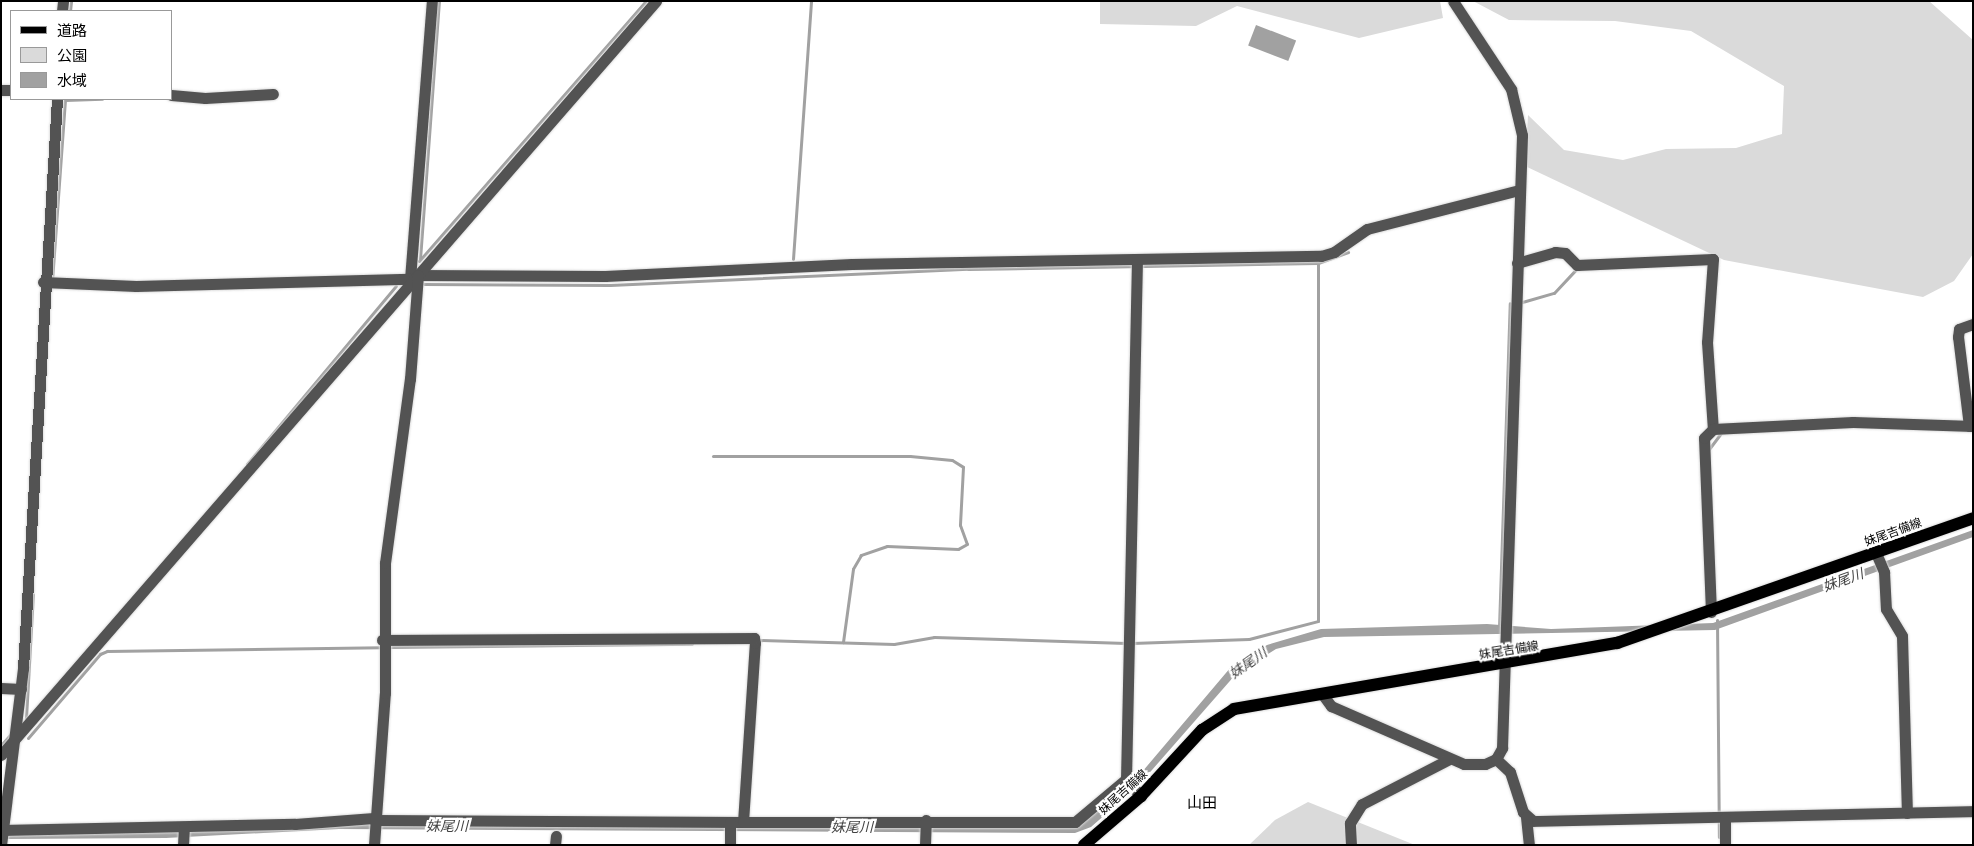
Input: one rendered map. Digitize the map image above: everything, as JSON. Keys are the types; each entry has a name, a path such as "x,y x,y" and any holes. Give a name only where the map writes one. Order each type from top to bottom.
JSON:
{"main road":[{"name":"妹尾吉備線","path":"1084,845 1139,794 1197,735 1227,712 1617,644 1711,612 1880,562 1973,518"}],"street":[{"path":"374,845 374,823 385,693 383,645 385,563 410,379 414,277 432,1"},
{"path":"1,755 17,732 656,1"},
{"path":"1323,695 1331,706 1448,759 1474,765 1496,759 1502,748 1508,623 1519,190 1519,110 1511,88 1453,1"},
{"path":"172,95 205,98 273,94"},
{"path":"1,845 17,732 21,689 49,282 57,100"},
{"path":"49,282 136,286 414,277 604,276 1137,264 1321,256 1334,252 1367,229 1519,190"},
{"path":"1517,263 1556,252 1565,253 1577,265 1713,260 1707,342 1714,428"},
{"path":"1137,264 1128,643 1127,781 1139,794"},
{"path":"1711,612 1704,438 1714,428 1853,422 1971,426 1958,337 1959,329 1973,324"},
{"path":"1880,562 1886,609 1902,636 1907,813"},
{"path":"383,645 754,641 744,822"},
{"path":"1,688 21,689"},
{"path":"1351,845 1350,823 1362,804 1448,759"},
{"path":"1496,759 1515,781 1526,817 1529,845"},
{"path":"2,834 184,836 374,823 730,831 744,822 926,825 1075,822 1127,781"},
{"path":"1526,817 1721,818 1973,811"},
{"path":"1721,818 1726,845"},
{"path":"925,845 926,825"}],"green space":[{"path":"1100,1 1440,1 1443,18 1359,38 1237,6 1196,26 1100,24"},
{"path":"1473,1 1929,1 1973,40 1973,254 1954,281 1923,297 1724,260 1525,166 1528,115 1564,150 1623,160 1666,149 1736,148 1782,134 1784,86 1691,31 1615,21 1509,20"},
{"path":"1308,802 1415,845 1249,845 1275,820"}],"water":[{"path":"1256,25 1296,40 1288,61 1248,46"},
{"name":"妹尾川","path":"1973,530 1973,537 1715,630 1324,637 1276,649 1236,674 1138,786 1091,827 1075,833 339,829 166,838 1,839 1,833 196,832 327,822 1075,824 1142,772 1231,667 1267,645 1321,629 1487,624 1551,629 1713,623"}],"waterway":[{"path":"70,10 71,1"},
{"path":"420,259 439,1"},
{"path":"419,261 646,1"},
{"path":"793,259 811,1"},
{"path":"52,281 65,100"},
{"path":"424,284 610,285 968,269 1318,263 1348,252"},
{"path":"1132,643 1249,639 1318,621 1318,263"},
{"path":"1522,302 1554,293 1576,269"},
{"path":"247,464 396,286"},
{"path":"1499,628 1510,303"},
{"path":"1709,449 1721,433"},
{"path":"713,456 910,456 952,460 963,467 960,525 967,544 958,549 887,546 861,555 853,569 843,642"},
{"path":"26,718 33,594"},
{"path":"1717,620 1719,837"},
{"path":"758,640 894,644 934,637 1126,643"},
{"path":"388,647 692,644"},
{"path":"28,738 100,654 107,651 382,647"},
{"path":"1,745 11,734"}],"district":[{"name":"山田","path":"1202,803"}]}
